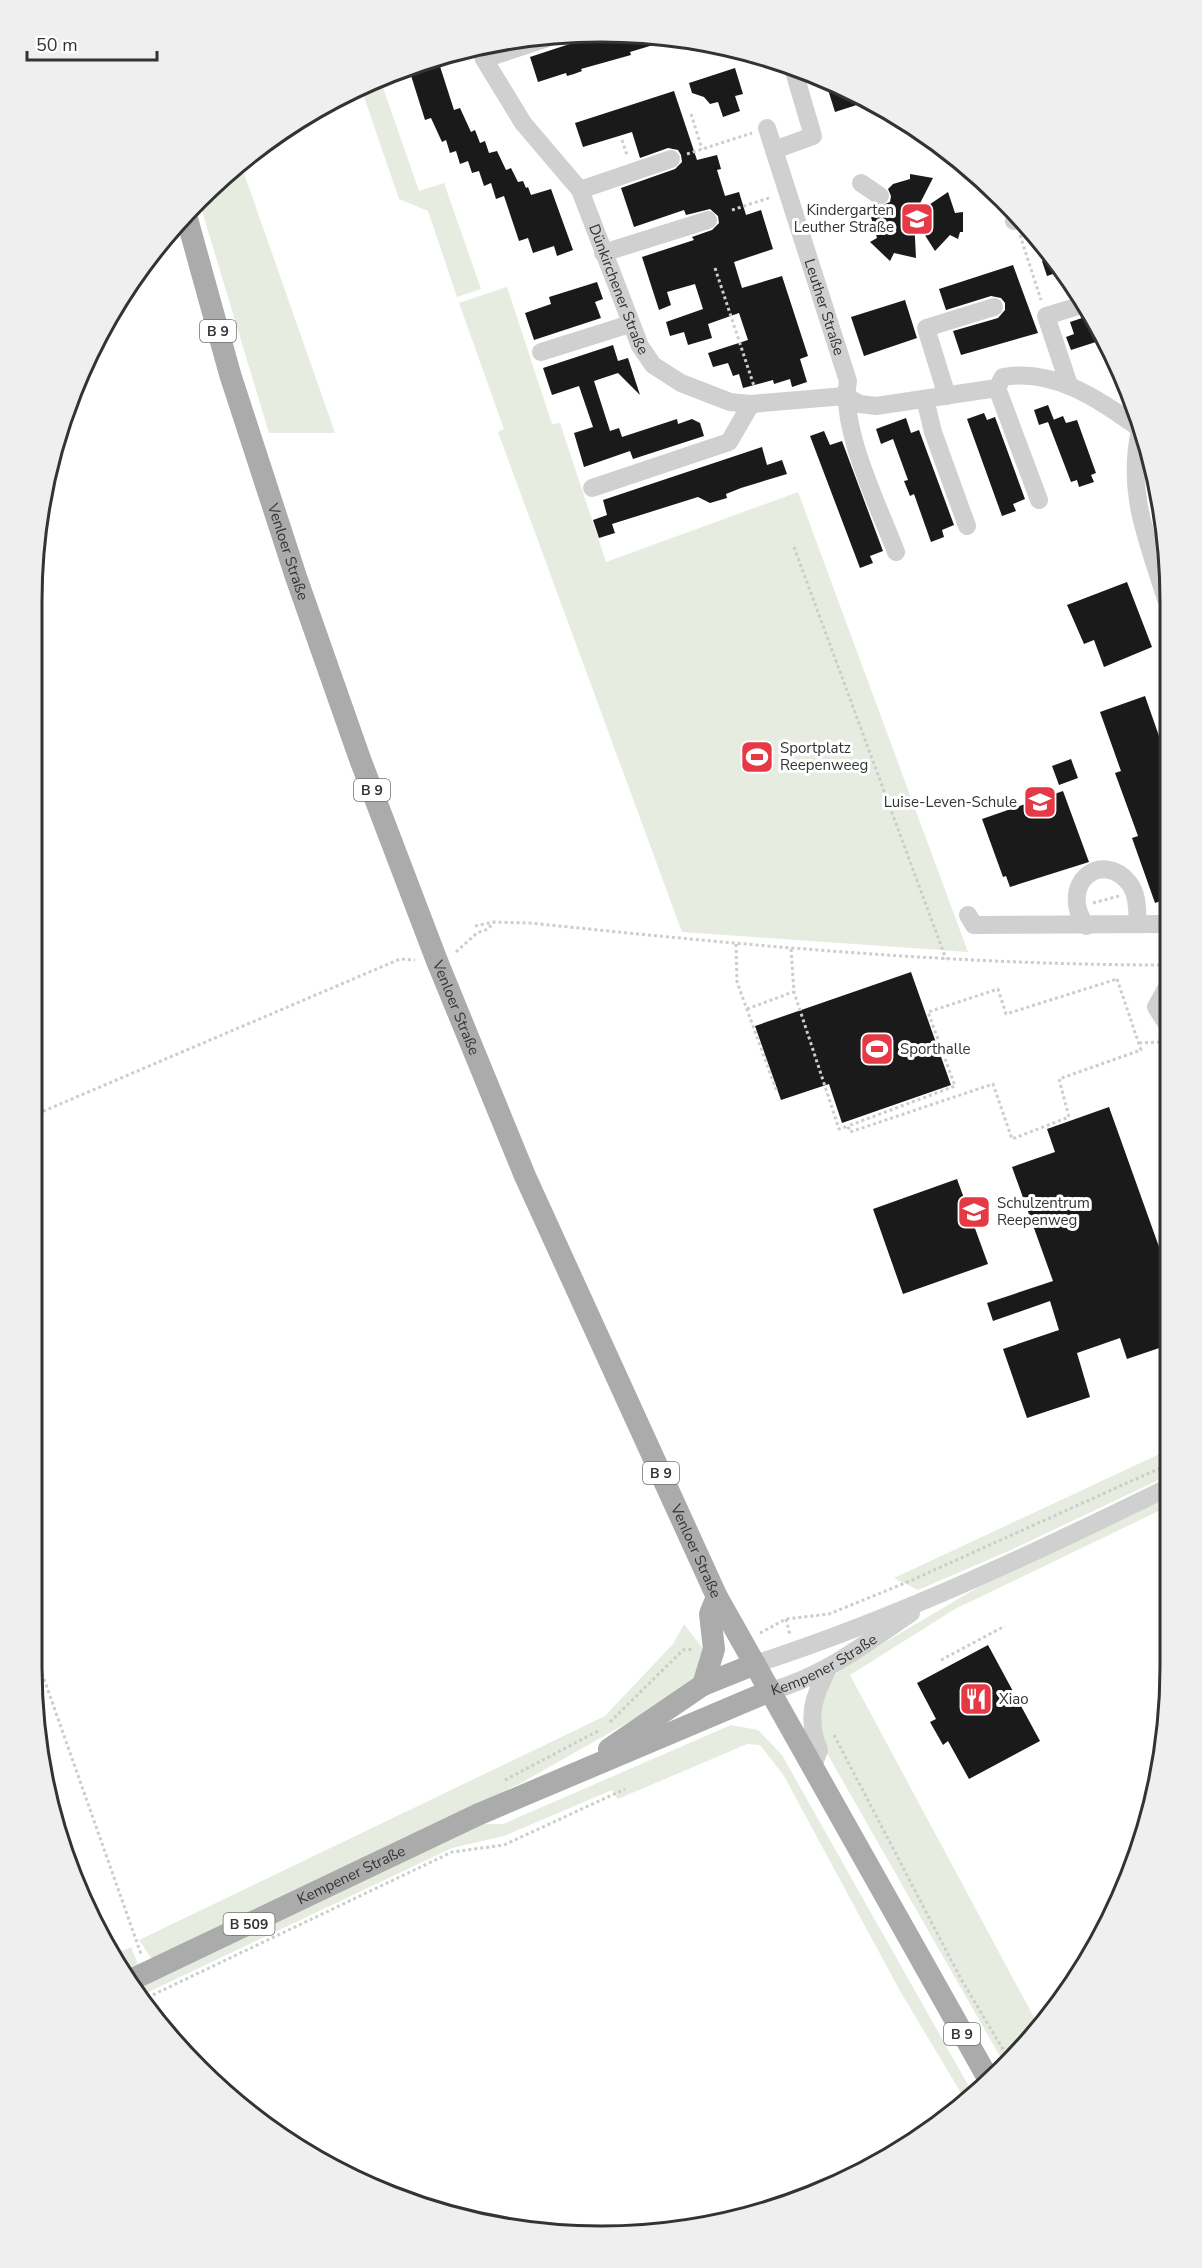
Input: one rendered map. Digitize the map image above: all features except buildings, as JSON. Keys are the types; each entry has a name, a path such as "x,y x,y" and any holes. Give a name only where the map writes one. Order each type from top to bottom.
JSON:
{"main road":[{"name":"Venloer Straße","path":"189,224 230,374 296,577 360,759 437,961 525,1176 717,1597 985,2073"},
{"path":"703,1685 714,1649 710,1614 717,1597"},
{"name":"Kempener Straße","path":"575,1774 703,1685 755,1664"},
{"name":"Kempener Straße","path":"141,1976 477,1815 770,1691"}],"street":[{"name":"Dünkirchener Straße","path":"483,55 523,123 580,190 640,346 653,364 681,383 730,402 755,404 845,396 860,404 876,406 997,388 1004,377 1032,375 1069,385 1101,401 1131,423"},
{"path":"774,150 813,136 796,78"},
{"name":"Leuther Straße","path":"766,128 848,381 845,396 850,427 896,552"},
{"path":"580,190 671,159"},
{"path":"861,183 880,196"},
{"path":"603,253 708,220"},
{"path":"947,396 926,328 994,307"},
{"path":"1069,385 1046,316 1076,307"},
{"path":"541,352 630,324"},
{"path":"997,388 1039,500"},
{"path":"925,399 933,432 967,526"},
{"path":"592,488 729,442 755,404"},
{"path":"1137,443 1134,457 1134,481 1140,516 1159,578"},
{"path":"1086,926 1077,907 1079,884 1090,873 1105,870 1118,873 1130,884 1134,892 1138,924"},
{"path":"968,915 974,925 1160,924"},
{"path":"1160,1000 1156,1007 1160,1013"},
{"name":"Kempener Straße","path":"755,1664 794,1652 931,1597 1160,1491"},
{"name":"Kempener Straße","path":"770,1691 798,1684 829,1667 931,1597"},
{"path":"813,1767 819,1750 811,1727 811,1706 829,1667"}],"path":[{"path":"691,114 702,149"},
{"path":"671,159 766,128"},
{"path":"732,210 788,191"},
{"path":"1020,231 1046,316"},
{"path":"715,268 755,404"},
{"path":"794,547 946,959"},
{"path":"1077,907 1134,892"},
{"path":"475,926 494,922 530,923 791,949 946,959 1160,965"},
{"path":"736,944 737,982 777,1092"},
{"path":"791,949 794,992 839,1129 955,1086 928,1012 998,989 1006,1014 1117,979 1141,1050 1059,1078 1069,1117 1012,1139 993,1084 850,1132 848,1126"},
{"path":"42,1112 400,959"},
{"path":"747,1009 794,992"},
{"path":"1139,1043 1160,1042"},
{"path":"941,1660 1005,1626"},
{"path":"42,1674 141,1954 141,1976"},
{"path":"832,1732 961,1979 1005,2053"},
{"path":"150,1996 452,1852 504,1845 625,1789"}],"shaded area":[{"path":"383,87 419,191 444,183 481,289 457,297 428,211 399,199 364,96"},
{"path":"243,172 335,433 269,433 202,210"},
{"name":"Sportplatz Reepenweeg","path":"507,287 552,424 560,423 606,562 798,492 968,952 682,932 498,432 504,429 459,303"},
{"path":"1160,1454 1160,1479 1011,1550 918,1590 894,1578"},
{"path":"1160,1499 1160,1510 955,1609 850,1675 1035,2019 1000,2057 824,1748 820,1723 820,1704 823,1695 843,1667 987,1582"},
{"path":"684,1624 706,1653 699,1672 680,1693 521,1783 153,1961 139,1940 605,1716 673,1644"},
{"path":"731,1725 758,1730 782,1755 969,2087 961,2094 900,1991 784,1776 760,1745 747,1744 618,1799 612,1790 504,1836 452,1848 147,1993 141,1984 477,1824 503,1824"},
{"path":"131,1947 139,1967 132,1971 120,1952"}],"place":[{"name":"Kindergarten Leuther Straße","path":"917,219"},
{"name":"Sportplatz Reepenweeg","path":"757,757"},
{"name":"Luise-Leven-Schule","path":"1040,802"},
{"name":"Sporthalle","path":"877,1049"},
{"name":"Schulzentrum Reepenweg","path":"974,1212"},
{"name":"Xiao","path":"976,1699"}]}
